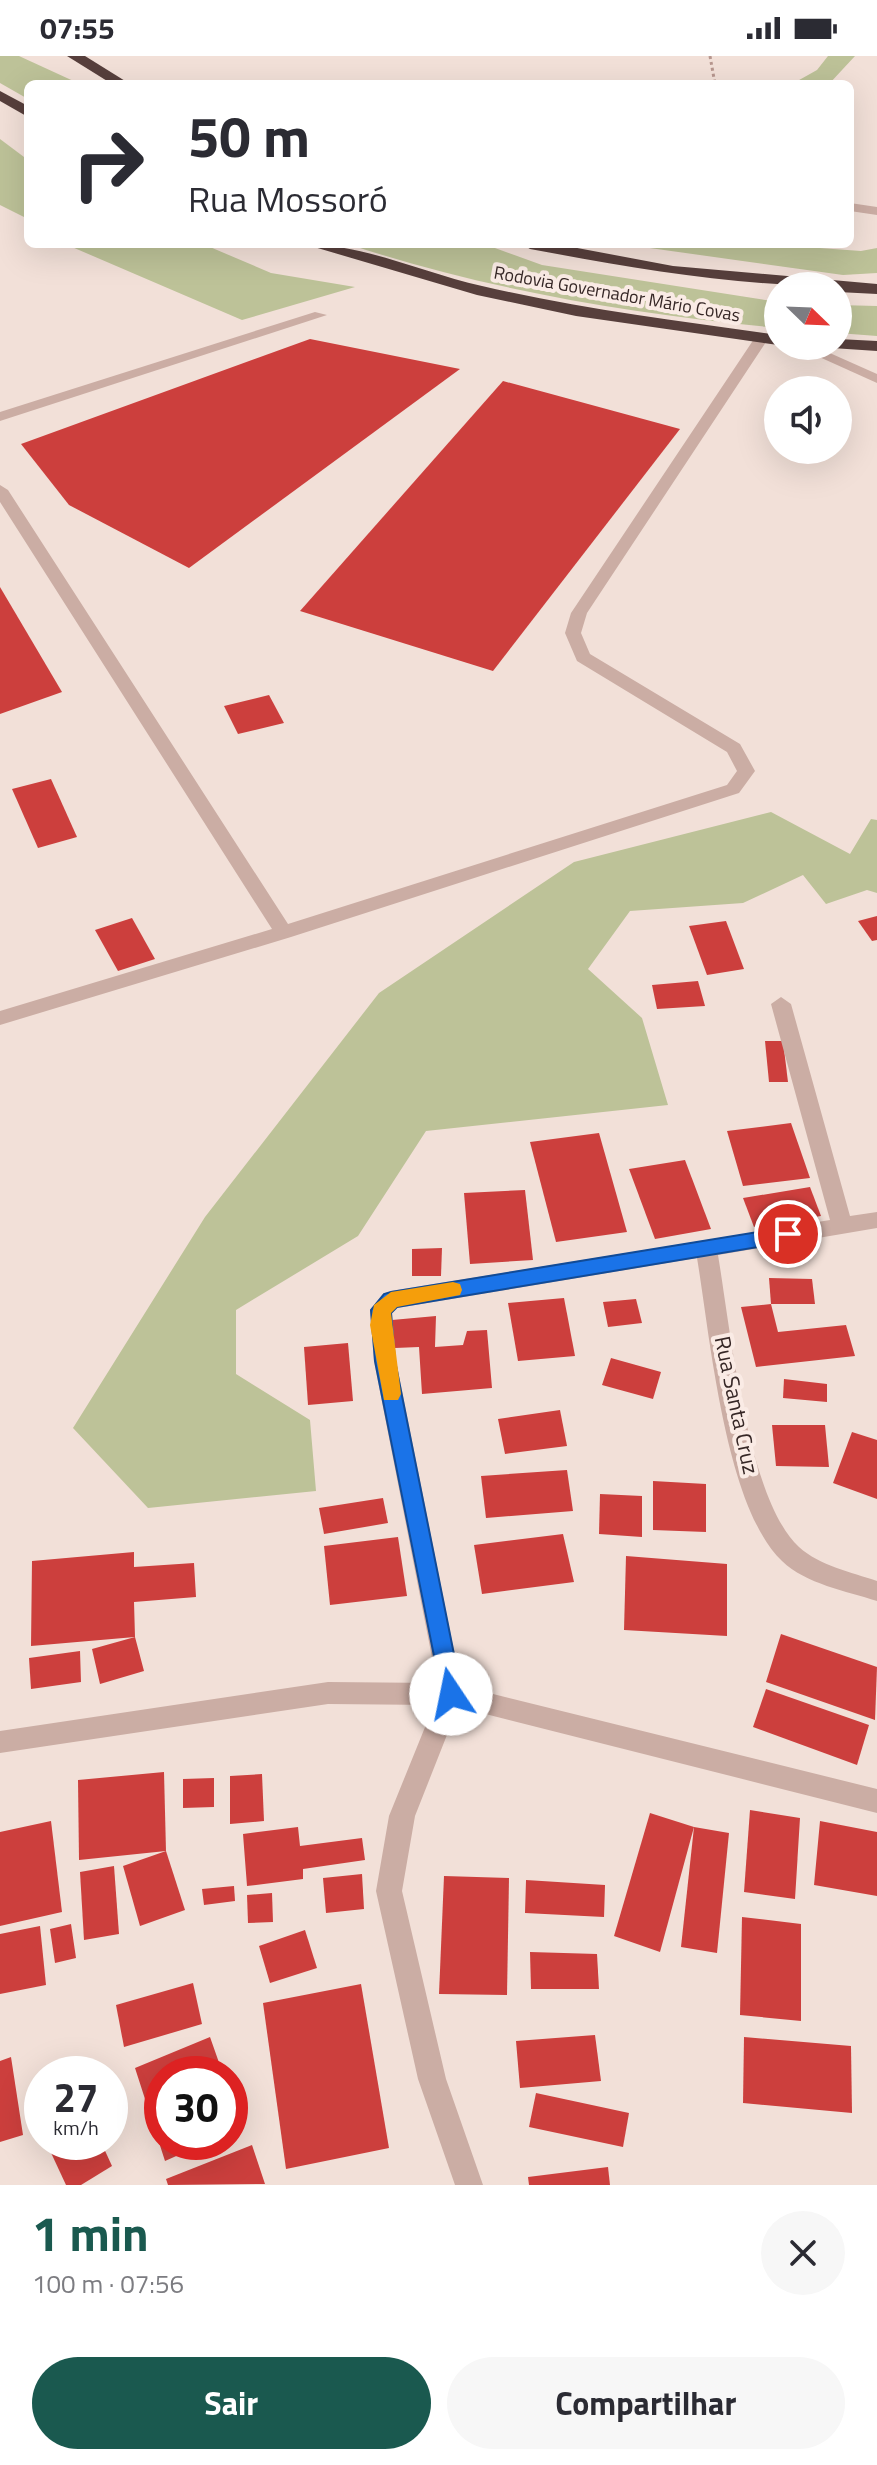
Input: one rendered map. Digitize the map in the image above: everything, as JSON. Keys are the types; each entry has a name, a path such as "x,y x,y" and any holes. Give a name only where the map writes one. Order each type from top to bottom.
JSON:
{"highway":[{"path":"74,56 116,80"},
{"path":"0,95 24,110"},
{"name":"Rodovia Governador Mário Covas","path":"327,248 505,296 576,311 764,338"},
{"name":"Rodovia Governador Mário Covas","path":"551,248 673,271 764,280"},
{"path":"852,288 877,289"},
{"path":"852,345 877,346"}],"street":[{"path":"854,208 877,211"},
{"path":"0,417 320,315"},
{"path":"0,1018 284,932 733,789 746,771 734,748 583,657 573,633 579,613 764,346"},
{"path":"834,360 877,379"},
{"path":"0,490 284,932"},
{"path":"781,1004 842,1225"},
{"path":"469,2185 432,2079 389,1891 402,1816 451,1694 385,1361 381,1310 391,1300 877,1220"},
{"name":"Rua Santa Cruz","path":"706,1248 746,1467 770,1521 786,1550 805,1565 877,1591"},
{"path":"0,1742 328,1693 451,1694 694,1752 877,1801"}],"path":[{"path":"710,56 714,80"}],"green space":[{"path":"0,56 19,56 71,80 24,80 24,97 0,83"},
{"path":"828,56 855,56 833,80 799,80 817,70"},
{"path":"0,139 24,157 24,217 0,205"},
{"path":"74,248 212,248 271,273 355,287 242,320"},
{"path":"361,248 495,248 542,265 764,300 764,326 560,298 453,275"},
{"path":"650,248 819,248 861,251 877,248 877,273 822,272"},
{"path":"852,305 877,306 877,336 852,334"},
{"path":"771,812 850,854 871,819 877,820 877,893 867,890 826,904 803,875 743,903 630,911 588,969 642,1018 668,1105 426,1131 358,1236 236,1310 236,1374 310,1420 316,1491 148,1508 73,1428 205,1217 379,993 574,862"}],"building":[{"path":"310,339 460,369 189,568 69,505 21,444"},
{"path":"503,381 680,429 493,671 300,611"},
{"path":"0,587 62,692 0,714"},
{"path":"269,695 284,723 238,734 224,706"},
{"path":"51,779 77,837 38,848 12,789"},
{"path":"877,916 877,940 872,941 858,921"},
{"path":"132,918 155,959 118,971 95,930"},
{"path":"726,921 744,969 707,975 689,926"},
{"path":"698,981 705,1006 657,1009 652,985"},
{"path":"765,1041 783,1041 788,1082 769,1082"},
{"path":"791,1123 810,1178 743,1186 727,1131"},
{"path":"599,1133 627,1232 556,1242 530,1142"},
{"path":"685,1160 711,1229 655,1239 629,1169"},
{"path":"810,1187 821,1216 754,1227 743,1198"},
{"path":"525,1190 533,1260 470,1264 464,1193"},
{"path":"442,1248 441,1276 412,1276 412,1249"},
{"path":"769,1278 812,1279 815,1304 771,1304"},
{"path":"564,1298 575,1356 518,1361 508,1303"},
{"path":"636,1299 642,1323 608,1327 603,1302"},
{"path":"771,1304 778,1332 846,1325 855,1356 756,1367 741,1307"},
{"path":"436,1316 435,1347 463,1345 467,1331 487,1330 492,1388 422,1394 419,1347 395,1348 392,1320"},
{"path":"348,1343 353,1401 308,1405 304,1347"},
{"path":"611,1358 661,1372 653,1399 602,1385"},
{"path":"784,1379 827,1384 827,1402 783,1398"},
{"path":"560,1410 567,1446 505,1454 498,1419"},
{"path":"772,1425 825,1425 829,1467 776,1466"},
{"path":"852,1432 877,1440 877,1499 833,1483"},
{"path":"567,1470 573,1511 486,1518 481,1476"},
{"path":"653,1481 706,1484 706,1532 653,1530"},
{"path":"600,1494 642,1496 642,1537 599,1534"},
{"path":"383,1498 388,1523 324,1534 319,1508"},
{"path":"563,1534 574,1582 482,1594 474,1545"},
{"path":"398,1537 407,1596 330,1605 324,1546"},
{"path":"134,1552 134,1567 194,1563 196,1597 134,1602 135,1637 31,1646 32,1561"},
{"path":"626,1556 727,1564 727,1636 624,1630"},
{"path":"781,1634 877,1667 875,1720 766,1682"},
{"path":"135,1637 144,1671 100,1684 92,1649"},
{"path":"80,1651 81,1682 31,1689 29,1658"},
{"path":"766,1689 869,1725 857,1765 753,1727"},
{"path":"164,1772 166,1851 79,1860 78,1780"},
{"path":"262,1774 264,1821 230,1824 230,1776"},
{"path":"214,1778 214,1807 183,1808 183,1779"},
{"path":"750,1810 800,1818 795,1899 744,1892"},
{"path":"650,1813 694,1827 660,1952 614,1936"},
{"path":"51,1821 62,1912 0,1926 0,1832"},
{"path":"820,1821 877,1832 877,1896 814,1885"},
{"path":"298,1827 300,1846 362,1838 365,1860 303,1869 303,1879 247,1886 243,1834"},
{"path":"694,1827 729,1833 717,1953 681,1947"},
{"path":"166,1851 185,1910 140,1926 123,1866"},
{"path":"114,1866 119,1934 84,1940 80,1872"},
{"path":"362,1874 364,1909 326,1913 323,1878"},
{"path":"444,1876 509,1878 507,1995 439,1994"},
{"path":"526,1880 605,1885 604,1917 525,1913"},
{"path":"234,1886 235,1901 204,1905 202,1889"},
{"path":"272,1893 273,1922 248,1923 247,1895"},
{"path":"742,1917 801,1924 801,2021 740,2015"},
{"path":"71,1924 76,1958 55,1963 50,1929"},
{"path":"40,1926 46,1985 0,1994 0,1934"},
{"path":"305,1930 317,1968 270,1983 259,1946"},
{"path":"530,1952 597,1954 599,1989 531,1989"},
{"path":"193,1983 202,2024 124,2047 116,2005"},
{"path":"361,1984 389,2148 286,2169 263,2003"},
{"path":"595,2035 601,2081 520,2088 516,2041"},
{"path":"210,2037 217,2056 164,2056"},
{"path":"744,2037 851,2046 852,2113 743,2103"},
{"path":"11,2057 23,2135 0,2142 0,2061"},
{"path":"144,2064 144,2096 135,2068"},
{"path":"536,2093 629,2113 623,2147 529,2127"},
{"path":"252,2145 265,2184 168,2185 166,2179 214,2160 248,2160 248,2147"},
{"path":"54,2160 109,2160 112,2166 81,2185 66,2185"},
{"path":"608,2167 610,2185 529,2185 528,2177"}],"slow traffic":[{"path":"391,1394 380,1325 381,1310 391,1300 453,1290"}],"route":[{"path":"451,1694 385,1361 381,1310 391,1300 788,1234"}]}
